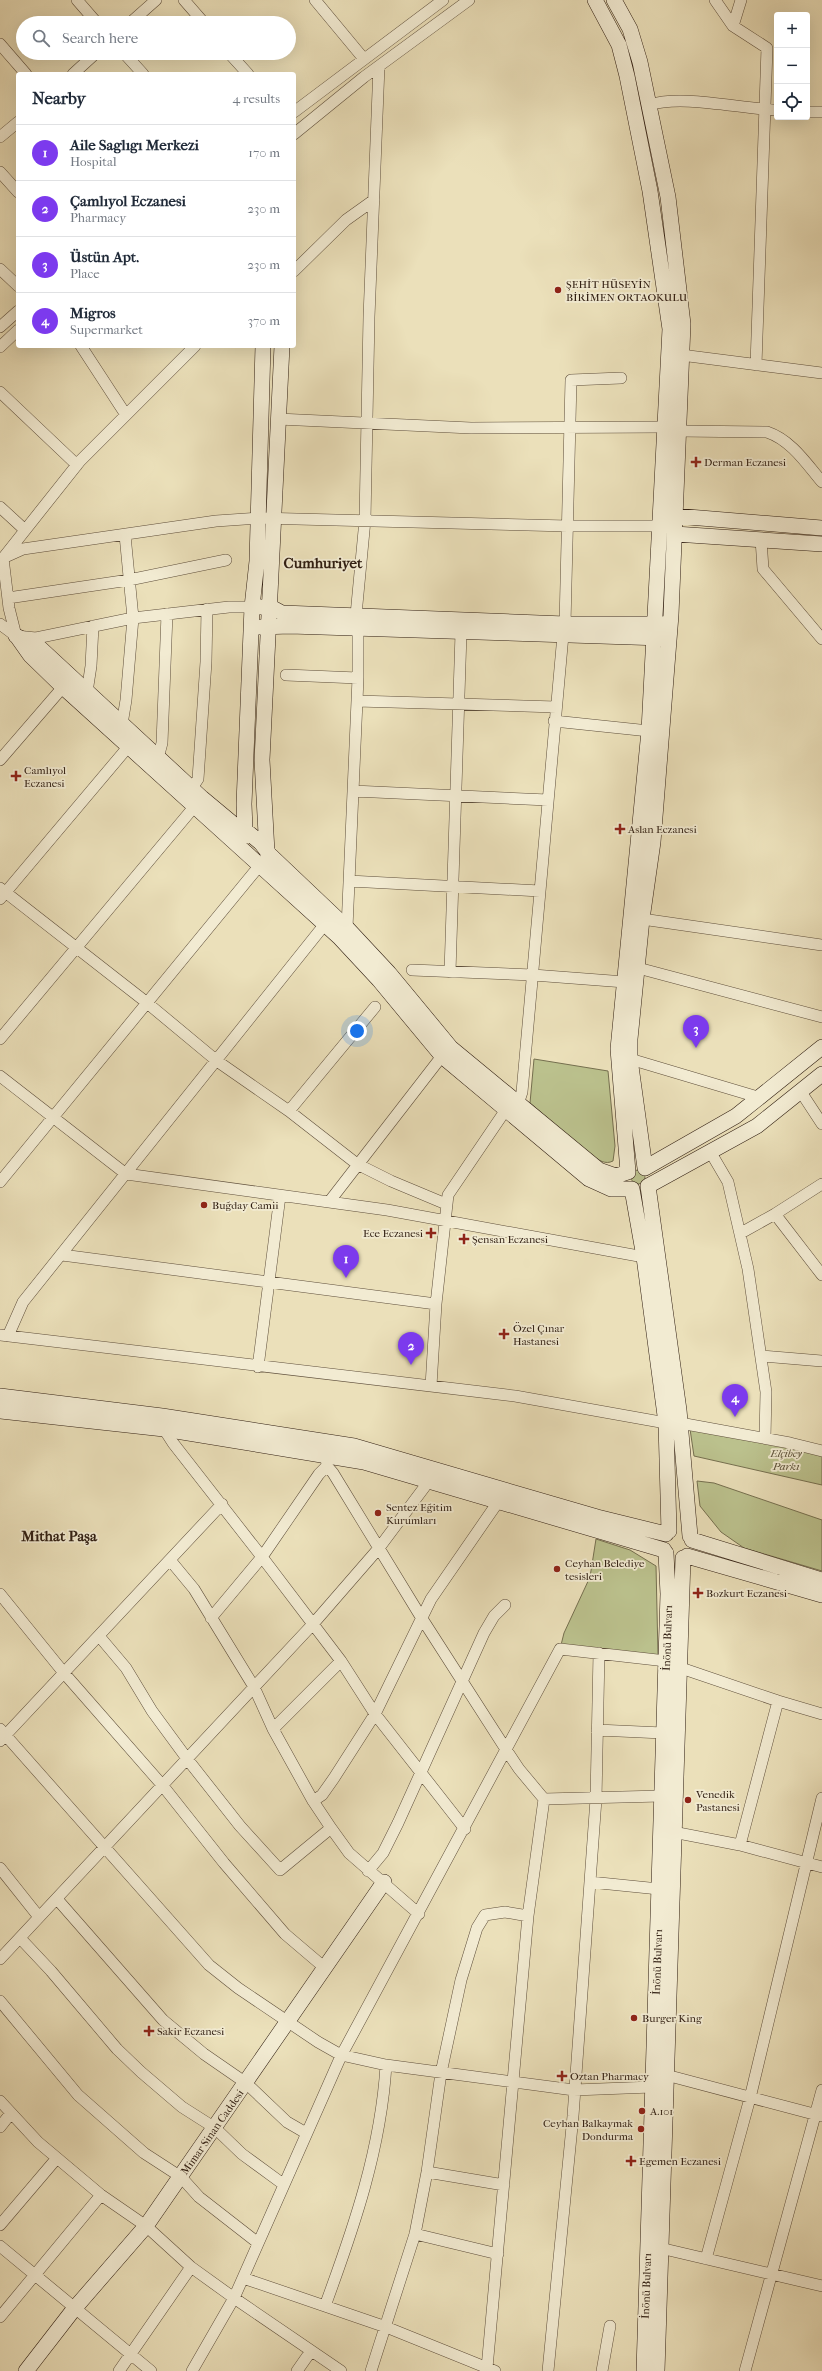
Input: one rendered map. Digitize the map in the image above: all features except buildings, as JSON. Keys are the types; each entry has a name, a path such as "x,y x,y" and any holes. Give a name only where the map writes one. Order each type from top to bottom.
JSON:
{"street":[{"path":"77,0 91,16"},
{"path":"138,16 156,0"},
{"path":"184,0 198,16"},
{"path":"315,0 364,59"},
{"path":"296,132 379,66 469,0"},
{"path":"595,0 619,45 637,125 655,176 668,197 683,324 681,355 661,526 649,731 618,1049 628,1172 626,1179 632,1189 673,1423 691,1538 692,1549 685,1557"},
{"path":"614,0 630,29 640,62 652,121 655,176 670,329 672,429 676,516 670,631 654,842 642,919 630,1039 630,1059 645,1168 651,1178 648,1186 673,1423 668,1533 663,1542 665,1551"},
{"path":"715,0 733,26 767,48 763,110 763,210 756,365"},
{"path":"733,26 741,0"},
{"path":"296,110 440,1"},
{"path":"0,44 24,72"},
{"path":"75,72 88,60"},
{"path":"130,60 141,72"},
{"path":"236,60 246,72"},
{"path":"348,928 358,701 357,622 365,520 379,66"},
{"path":"649,105 658,102 702,103 774,110"},
{"path":"810,112 822,112"},
{"path":"637,125 652,121"},
{"path":"0,138 16,124"},
{"path":"0,172 16,190"},
{"path":"296,269 346,220 374,200"},
{"path":"0,269 16,284"},
{"path":"0,326 16,313"},
{"path":"0,347 16,332"},
{"path":"82,348 126,415"},
{"path":"193,348 78,465 1,560 16,636 30,655 128,747 325,924 379,980 442,1056 599,1170 616,1176 628,1172 634,1167 645,1168 736,1116 761,1098 822,1047"},
{"path":"240,848 245,830 244,804 251,627 257,561 263,348"},
{"path":"0,1182 146,1002 265,860 267,851 264,824 262,760 282,348"},
{"path":"681,355 822,373"},
{"path":"431,1386 436,1304 444,1220 448,1195 522,1092 554,721 564,629 571,427 571,380 621,378"},
{"path":"0,392 78,465"},
{"path":"278,420 471,428 571,427 767,432 777,435 785,440 822,482"},
{"path":"0,507 25,530"},
{"path":"676,516 822,528"},
{"path":"1,560 23,549 216,521 258,518 568,526 661,526"},
{"path":"675,534 822,544"},
{"path":"122,724 126,700 133,618 125,535"},
{"path":"761,540 763,569 822,639"},
{"path":"8,598 129,580 226,560"},
{"path":"16,636 36,638 133,618 207,610 269,606 282,613 461,633 564,629"},
{"path":"192,788 198,779 206,662 207,610"},
{"path":"158,758 162,743 167,614"},
{"path":"251,627 269,628 357,622 670,631"},
{"path":"0,624 16,636 39,647 158,758 232,824 245,830 348,928 389,972 451,1048 589,1179 611,1189 632,1189 639,1191 712,1153 757,1126 802,1092 822,1074"},
{"path":"87,692 91,666 93,626"},
{"path":"450,972 461,633"},
{"path":"286,675 358,678"},
{"path":"0,760 63,687"},
{"path":"358,701 556,707"},
{"path":"554,721 649,731"},
{"path":"128,747 2,893 76,947 217,1060 289,1111 357,1164 391,1181 446,1204"},
{"path":"353,791 456,797 548,800"},
{"path":"0,1039 194,807"},
{"path":"349,881 453,885 540,892"},
{"path":"642,919 822,945"},
{"path":"325,924 23,1302 4,1336 515,1396 765,1438 817,1450 822,1441"},
{"path":"638,968 822,1017"},
{"path":"412,970 533,975 625,982"},
{"path":"289,1111 375,1007"},
{"path":"329,1202 442,1056"},
{"path":"630,1059 761,1098"},
{"path":"0,1076 126,1174 329,1202 444,1220 644,1258"},
{"path":"802,1092 822,1124"},
{"path":"712,1153 728,1182 741,1233 766,1392 765,1438"},
{"path":"741,1233 775,1214 822,1184"},
{"path":"258,1366 270,1283 280,1196"},
{"path":"775,1214 822,1275"},
{"path":"62,1255 436,1304"},
{"path":"761,1356 822,1360"},
{"path":"0,1396 162,1416 354,1446 597,1517 668,1533 678,1529 691,1538 822,1580"},
{"path":"0,1411 164,1429 326,1460 364,1462 665,1551 674,1558 685,1557 822,1595"},
{"path":"164,1429 173,1443 222,1504 341,1661 375,1714 464,1829"},
{"path":"242,2278 386,2327 491,2369 498,2254 512,2081 528,1916 544,1799 519,1769 506,1750 421,1617 326,1460"},
{"path":"211,1618 262,1557 319,1474 326,1460"},
{"path":"0,1959 188,1760 313,1624 379,1548 429,1481"},
{"path":"313,1801 322,1795 375,1714 431,1598 498,1502"},
{"path":"222,1504 64,1673 2,1735 209,1965 238,1988 288,2022 341,2055 386,2065 574,2090 652,2087"},
{"name":"İnönü Bulvarı","path":"657,2371 673,1832 672,1664 665,1551"},
{"name":"İnönü Bulvarı","path":"644,2371 663,1733 685,1557"},
{"path":"170,1560 194,1589 254,1687 273,1729 313,1801 331,1828 349,1853 368,1872 384,1882 419,1914"},
{"path":"0,1594 64,1673 163,1786 209,1844 285,1934 325,1968"},
{"path":"368,1872 383,1853 484,1633 494,1616 505,1605"},
{"path":"99,1636 126,1668 152,1711 188,1760 240,1826 280,1870 331,1828"},
{"path":"192,2371 234,2298 341,2055 419,1914 560,1649 599,1653 672,1664 778,1701 822,1714"},
{"path":"548,2371 574,2090 596,1799 599,1653"},
{"path":"273,1729 341,1661"},
{"path":"740,1845 778,1701"},
{"path":"597,1730 663,1733"},
{"path":"544,1799 596,1799 661,1796"},
{"path":"706,2259 750,2098 822,1798"},
{"path":"673,1832 740,1845 822,1867"},
{"path":"0,1868 39,1917"},
{"name":"Mimar Sinan Caddesi","path":"26,2371 74,2309 146,2226 384,1882"},
{"path":"590,1882 659,1889"},
{"path":"57,1899 163,2020 204,2054 246,2083 287,2122 306,2133"},
{"path":"371,2371 415,2234 427,2172 441,2073 461,1980 477,1928 485,1915 505,1912 528,1916"},
{"path":"20,1938 51,1971 117,2049 182,2107 215,2128 242,2154 283,2184"},
{"path":"0,2001 78,2095 144,2152 181,2177 199,2197 258,2243"},
{"path":"325,2306 362,2202 384,2103 386,2065"},
{"path":"666,2075 819,2115"},
{"path":"744,2371 819,2115 822,2090"},
{"path":"0,2101 57,2158 101,2195 146,2226 191,2267 341,2371"},
{"path":"0,2127 11,2113"},
{"path":"0,2225 57,2158"},
{"path":"427,2172 504,2185"},
{"path":"0,2317 34,2274 101,2195"},
{"path":"415,2234 498,2254"},
{"path":"0,2246 74,2309 132,2354 151,2371"},
{"path":"660,2248 772,2273 822,2286"},
{"path":"119,2371 191,2267"},
{"path":"602,2371 610,2326"},
{"path":"297,2371 311,2351"}],"green space":[{"path":"534,1059 608,1071 615,1146 613,1161 605,1162 592,1156 530,1103"},
{"path":"638,1170 643,1172 645,1177 643,1182 638,1184 633,1182 631,1177 633,1172"},
{"name":"Elçibey Parkı","path":"690,1429 822,1451 822,1485 694,1456"},
{"path":"697,1481 714,1483 822,1520 822,1571 744,1548 721,1532 700,1506"},
{"path":"596,1539 630,1550 656,1566 658,1655 560,1649 564,1633 590,1577"}],"place":[{"name":"ŞEHİT HÜSEYİN BİRİMEN ORTAOKULU","path":"558,290"},
{"name":"Derman Eczanesi","path":"696,462"},
{"name":"Camlıyol Eczanesi","path":"16,776"},
{"name":"Aslan Eczanesi","path":"620,829"},
{"name":"Üstün Apt.","path":"696,1048"},
{"name":"Buğday Camii","path":"204,1205"},
{"name":"Ece Eczanesi","path":"431,1233"},
{"name":"Şensan Eczanesi","path":"464,1239"},
{"name":"Aile Saglıgı Merkezi","path":"346,1278"},
{"name":"Özel Çınar Hastanesi","path":"504,1334"},
{"name":"Çamlıyol Eczanesi","path":"411,1365"},
{"name":"Migros","path":"735,1417"},
{"name":"Sentez Eğitim Kurumları","path":"378,1513"},
{"name":"Ceyhan Belediye tesisleri","path":"557,1569"},
{"name":"Bozkurt Eczanesi","path":"698,1593"},
{"name":"Venedik Pastanesi","path":"688,1800"},
{"name":"Burger King","path":"634,2018"},
{"name":"Sakir Eczanesi","path":"149,2031"},
{"name":"Oztan Pharmacy","path":"562,2076"},
{"name":"A.101","path":"642,2111"},
{"name":"Ceyhan Balkaymak Dondurma","path":"641,2129"},
{"name":"Egemen Eczanesi","path":"631,2161"}],"district":[{"name":"Cumhuriyet","path":"323,563"},
{"name":"Mithat Paşa","path":"59,1536"}]}
